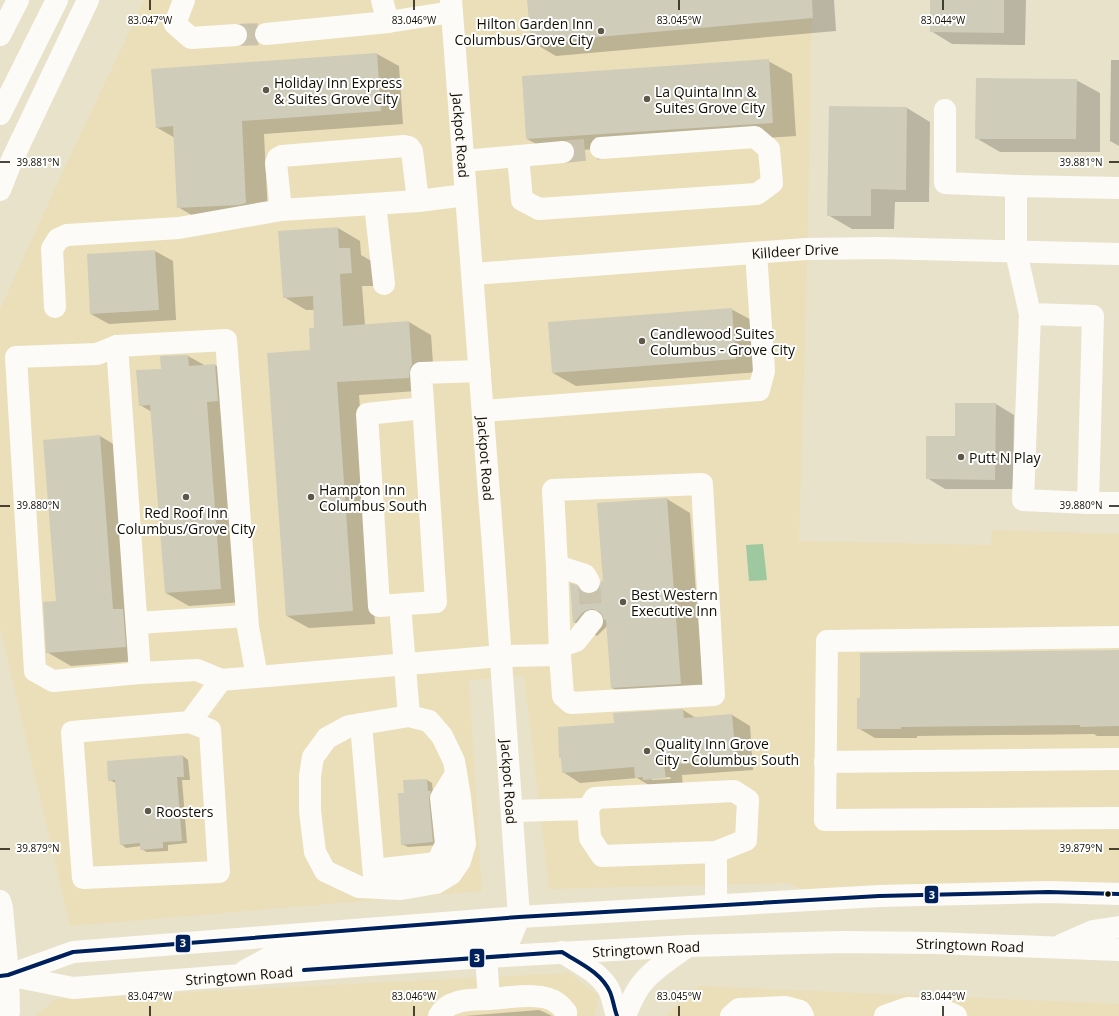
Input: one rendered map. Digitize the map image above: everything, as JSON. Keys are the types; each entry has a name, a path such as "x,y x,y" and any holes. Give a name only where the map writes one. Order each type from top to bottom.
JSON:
{"main road":[{"path":"0,36 18,0"},
{"path":"0,114 57,0"},
{"path":"0,190 11,162 88,0"},
{"path":"184,0 175,24 191,38 236,35"},
{"path":"382,0 388,22"},
{"path":"266,34 388,22 452,6"},
{"name":"Jackpot Road","path":"452,6 483,411 519,917"},
{"path":"945,110 945,183 1119,188"},
{"path":"518,156 522,200 539,209 757,194 772,183 769,149 755,137 601,148"},
{"path":"281,210 276,164 278,158 282,156 404,146 409,147 412,151 418,201"},
{"path":"464,161 564,152"},
{"path":"1016,186 1016,252 1030,314 1023,500 1119,502"},
{"path":"55,307 52,249 58,239 67,234 179,228 281,210 418,201 466,195"},
{"path":"375,204 384,284"},
{"name":"Killdeer Drive","path":"472,274 806,249 879,248 1119,254"},
{"path":"483,411 759,390 764,371 756,253"},
{"path":"1030,314 1093,316 1088,502"},
{"path":"257,677 248,627 226,340 118,346 97,354 16,357 35,671 53,681 140,673 197,670 221,680 257,677 405,664 559,651 576,642 592,621"},
{"path":"118,346 140,673"},
{"path":"423,408 367,414 379,606 436,602 421,374 480,371"},
{"path":"702,484 714,695 571,703 564,696 559,651 557,566 553,490 702,484"},
{"path":"557,566 585,575 589,582"},
{"path":"400,605 409,716"},
{"path":"137,623 247,616"},
{"path":"1119,637 826,641 825,820 1119,818"},
{"path":"190,722 210,730 219,872 83,878 72,732 190,722 221,680"},
{"path":"409,716 429,721 442,736 454,761 460,797 465,844 460,861 451,874 436,883 401,889 374,879 359,886 325,871 316,852 310,811 310,776 313,758 327,738 349,726 409,716"},
{"path":"361,724 374,879"},
{"path":"826,762 1119,759"},
{"path":"734,791 748,800 746,840 716,852 602,856 590,838 588,809 595,798 734,791"},
{"path":"512,811 588,809"},
{"path":"716,852 716,905"},
{"path":"4,976 73,952 519,917 879,896 1049,892 1119,894"},
{"path":"0,901 2,908 4,976 9,1011 8,1016"},
{"path":"237,975 274,955 511,937 519,917"},
{"path":"1056,947 1093,931 1119,927"},
{"name":"Stringtown Road","path":"4,976 72,988 562,952 688,946 850,942 936,943 1119,950"},
{"path":"625,1016 634,996 644,981 656,969 688,946"},
{"path":"562,952 603,980 610,991 617,1016"},
{"path":"486,957 490,999"},
{"path":"439,1016 442,1010 456,1002 529,996 544,997 557,1002 566,1012 566,1016"},
{"path":"732,1016 738,1009 785,1007 800,1011 803,1016"},
{"path":"885,1016 908,1008 943,1010 956,1016"}],"shaded area":[{"path":"144,0 812,0 807,274 799,541 991,545 992,530 1119,534 1119,882 881,885 803,890 788,883 549,889 524,676 469,680 482,891 70,926 0,628 0,309"},
{"path":"763,544 767,580 749,581 746,545"},
{"path":"569,973 598,995 595,1016 35,1016 56,999"},
{"path":"699,986 1119,1004 1119,1016 665,1016"}],"building":[{"name":"Hilton Garden Inn Columbus/Grove City","path":"527,0 812,0 813,18 531,43"},
{"path":"930,0 1004,0 1004,33 930,32"},
{"name":"Holiday Inn Express & Suites Grove City","path":"377,53 381,111 242,121 246,203 239,205 177,208 173,126 156,128 151,69"},
{"name":"La Quinta Inn & Suites Grove City","path":"769,59 773,123 526,139 522,76"},
{"path":"976,78 1077,79 1076,139 975,139"},
{"path":"829,106 907,107 906,190 871,189 871,216 827,216"},
{"name":"Hampton Inn Columbus South","path":"338,227 339,248 350,248 352,273 340,274 343,326 409,321 412,365 410,368 409,378 337,382 353,611 286,616 267,353 310,350 309,328 314,328 313,296 283,298 278,231"},
{"path":"155,250 159,310 90,314 87,254"},
{"name":"Candlewood Suites Columbus - Grove City","path":"732,308 736,359 552,373 548,322"},
{"name":"Red Roof Inn Columbus/Grove City","path":"188,355 189,366 215,364 218,401 207,402 221,589 165,593 150,405 139,406 136,370 161,369 160,356"},
{"name":"Putt N Play","path":"955,403 996,403 995,480 926,479 926,436 955,436"},
{"path":"100,435 113,609 123,609 126,647 46,653 43,602 56,601 43,440"},
{"name":"Best Western Executive Inn","path":"667,498 681,684 611,688 606,620 604,620 600,612 593,609 582,613 573,623 570,583 577,585 583,593 589,594 596,593 600,588 601,581 603,581 597,503"},
{"path":"1119,650 1119,726 901,727 901,729 857,729 857,698 860,698 860,653"},
{"name":"Quality Inn Grove City - Columbus South","path":"683,709 684,718 732,714 736,760 664,765 666,778 643,780 643,777 635,778 634,767 562,773 561,758 559,758 558,727 614,723 613,713"},
{"name":"Roosters","path":"183,755 184,777 177,777 182,841 163,842 163,848 140,850 140,843 120,845 115,780 108,781 107,761"},
{"path":"427,779 428,791 431,791 429,799 433,842 401,845 398,793 404,793 403,780"}],"tunnel":[{"path":"236,35 266,34"},
{"path":"563,152 601,148"},
{"path":"589,582 592,621"}],"transit line":[{"name":"3","path":"0,976 8,975 73,952 519,917 879,896 1049,892 1119,894"},
{"name":"3","path":"304,970 562,952 595,973 601,979 610,992 617,1016"}],"place":[{"name":"Hilton Garden Inn Columbus/Grove City","path":"601,31"},
{"name":"Holiday Inn Express & Suites Grove City","path":"266,90"},
{"name":"La Quinta Inn & Suites Grove City","path":"647,99"},
{"name":"Candlewood Suites Columbus - Grove City","path":"642,341"},
{"name":"Putt N Play","path":"961,457"},
{"name":"Red Roof Inn Columbus/Grove City","path":"186,497"},
{"name":"Hampton Inn Columbus South","path":"311,497"},
{"name":"Best Western Executive Inn","path":"623,602"},
{"name":"Quality Inn Grove City - Columbus South","path":"647,751"},
{"name":"Roosters","path":"148,811"}]}
